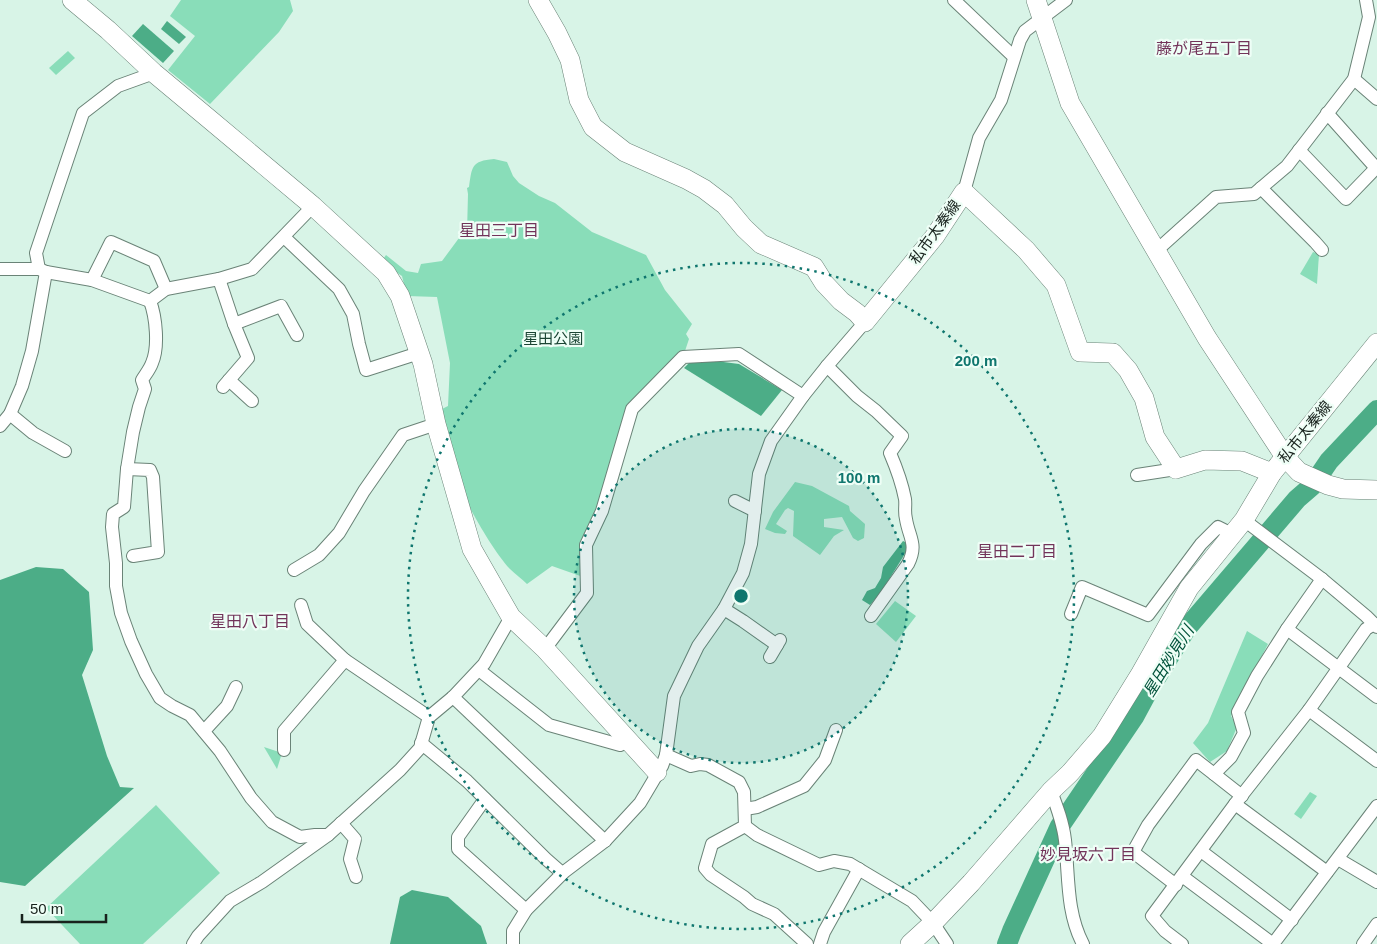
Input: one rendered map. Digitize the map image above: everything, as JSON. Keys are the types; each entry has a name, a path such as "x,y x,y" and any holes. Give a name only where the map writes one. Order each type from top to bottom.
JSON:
{"street":[{"path":"72,0 108,30 154,73 313,206 386,273 400,296 423,364 436,424 472,549 511,617 545,649 630,741 662,764 708,765 739,782 744,792 745,826"},
{"path":"513,944 513,931 526,910 562,873 605,841 640,803 662,764 674,696 698,646 724,609 743,573 751,544 759,474 771,441 802,396 865,322 858,313 841,301 824,283 814,268 761,244 744,228 725,205 704,189 686,178 625,152 593,127 579,100 570,60 538,0"},
{"path":"954,0 1014,57"},
{"path":"1036,0 1070,103 1207,338 1285,457 1299,472 1316,480 1343,489 1377,490"},
{"path":"964,192 979,138 1001,100 1020,40 1025,32 1066,0"},
{"path":"1156,251 1216,197 1254,194 1287,166 1354,79 1369,16 1366,0"},
{"path":"0,426 10,414 22,386 32,351 43,270 36,253 83,113 118,86 154,73"},
{"path":"1354,79 1377,99"},
{"path":"1299,150 1346,199 1376,167 1328,114"},
{"path":"1261,188 1322,250"},
{"name":"私市太秦線","path":"865,322 935,236 964,192 1026,250 1056,285 1080,352 1113,353 1128,370 1144,398 1155,437 1176,469 1205,460 1242,461 1272,473 1377,343"},
{"path":"150,301 166,289 219,279 252,269 313,206"},
{"path":"284,237 340,289 353,314 366,370 419,353"},
{"path":"92,280 108,240 154,261 166,289"},
{"path":"0,269 43,270 92,280 150,301 154,310 156,342 153,363 142,380 145,390 139,407 126,469 124,507 113,514 112,527 116,563 116,586 121,613 146,674 160,698 190,715 220,751 251,798 272,822 300,838 328,835"},
{"path":"219,279 234,324 252,364 226,383 252,401"},
{"path":"234,324 281,306 298,335"},
{"path":"545,649 587,594 586,545 602,511 632,409 683,357 740,354 802,396"},
{"path":"827,366 856,396 876,411 902,436 890,453 896,466 905,499 905,518 914,546 908,564 871,616"},
{"path":"10,414 33,433 65,451"},
{"path":"294,570 318,555 339,533 364,491 403,436 436,424"},
{"path":"126,469 150,470 153,477 158,552 133,556"},
{"path":"1137,474 1176,469"},
{"path":"910,944 972,883 1050,791 1070,773 1102,736 1141,673 1189,588 1244,527 1272,473"},
{"path":"735,501 755,511"},
{"path":"1071,614 1082,587 1148,615 1201,544 1218,527 1244,527 1274,542 1374,619 1337,668 1309,710 1152,916 1165,932 1182,944"},
{"path":"1214,774 1232,757 1244,733 1238,712 1257,676 1322,579"},
{"path":"301,605 307,624 345,660 429,717"},
{"path":"724,609 778,642 770,657"},
{"path":"195,943 198,936 230,901 262,882 328,835 400,770 420,748 429,717 453,697 484,664 511,617"},
{"path":"1287,629 1377,697"},
{"path":"284,750 284,732 345,660"},
{"path":"479,670 549,725 620,745 630,741"},
{"path":"204,731 227,706 236,687"},
{"path":"453,697 605,841"},
{"path":"1309,710 1377,761"},
{"path":"745,809 757,808 804,786 825,760 836,730"},
{"path":"422,742 467,781 562,873"},
{"path":"1326,872 1239,800 1214,774 1196,760 1148,825 1133,852 1273,944 1326,872 1375,813"},
{"path":"1050,791 1059,812 1065,838 1069,897 1078,934 1083,944"},
{"path":"485,799 458,837 458,849 526,910"},
{"path":"341,823 355,838 350,859 356,877"},
{"path":"745,826 757,835 820,865 834,861 850,864 859,869 912,901 933,923 947,944"},
{"path":"745,826 712,844 706,868 711,875 752,904 774,914 807,944"},
{"path":"1201,851 1292,920"},
{"path":"1338,859 1377,882"},
{"path":"820,944 824,932 859,869"},
{"path":"1362,944 1377,924"}],"green space":[{"path":"181,0 290,0 293,11 279,32 210,104 168,70 195,36 170,16"},
{"path":"68,51 75,58 56,75 49,68"},
{"name":"星田公園","path":"494,159 507,162 513,176 519,183 539,196 555,203 592,232 646,255 665,290 692,324 686,334 689,339 683,357 632,409 586,545 586,578 552,566 527,584 499,556 469,506 440,410 448,406 450,363 437,297 407,296 402,276 381,262 386,255 406,271 418,273 421,264 442,261 459,238 467,232 467,188 469,187 474,166 481,161"},
{"path":"1313,252 1319,254 1317,284 1300,274"},
{"path":"795,482 812,486 849,506 850,511 865,524 864,538 858,541 853,538 842,517 824,519 824,527 844,530 834,536 820,555 793,536 794,511 788,508 776,524 787,531 785,534 765,529 773,512"},
{"path":"895,601 916,616 896,642 876,624"},
{"path":"1247,631 1268,644 1231,716 1237,727 1227,751 1210,762 1193,743 1208,723"},
{"path":"264,747 282,753 277,769"},
{"path":"1310,792 1317,796 1301,819 1294,814"},
{"path":"156,805 220,873 143,944 80,944 46,908"}],"shaded area":[{"path":"167,21 186,37 179,44 161,29"},
{"path":"143,24 174,51 163,63 132,36"},
{"path":"708,360 739,364 782,390 761,416 684,368 689,363"},
{"path":"903,541 909,544 908,549 881,592 870,605 862,600 867,591 875,588 881,578 883,567"},
{"path":"36,567 63,569 89,592 93,650 82,675 107,756 120,787 134,788 25,886 0,882 0,580"},
{"path":"412,890 448,897 481,926 487,944 390,944 400,897"}],"waterway":[{"name":"星田妙見川","path":"1007,944 1060,826 1134,717 1186,629 1297,499 1312,486 1329,461 1377,410"}],"district":[{"name":"藤が尾五丁目","path":"1204,48"},
{"name":"星田三丁目","path":"499,230"},
{"name":"星田二丁目","path":"1017,551"},
{"name":"星田八丁目","path":"250,621"},
{"name":"妙見坂六丁目","path":"1088,854"}]}
